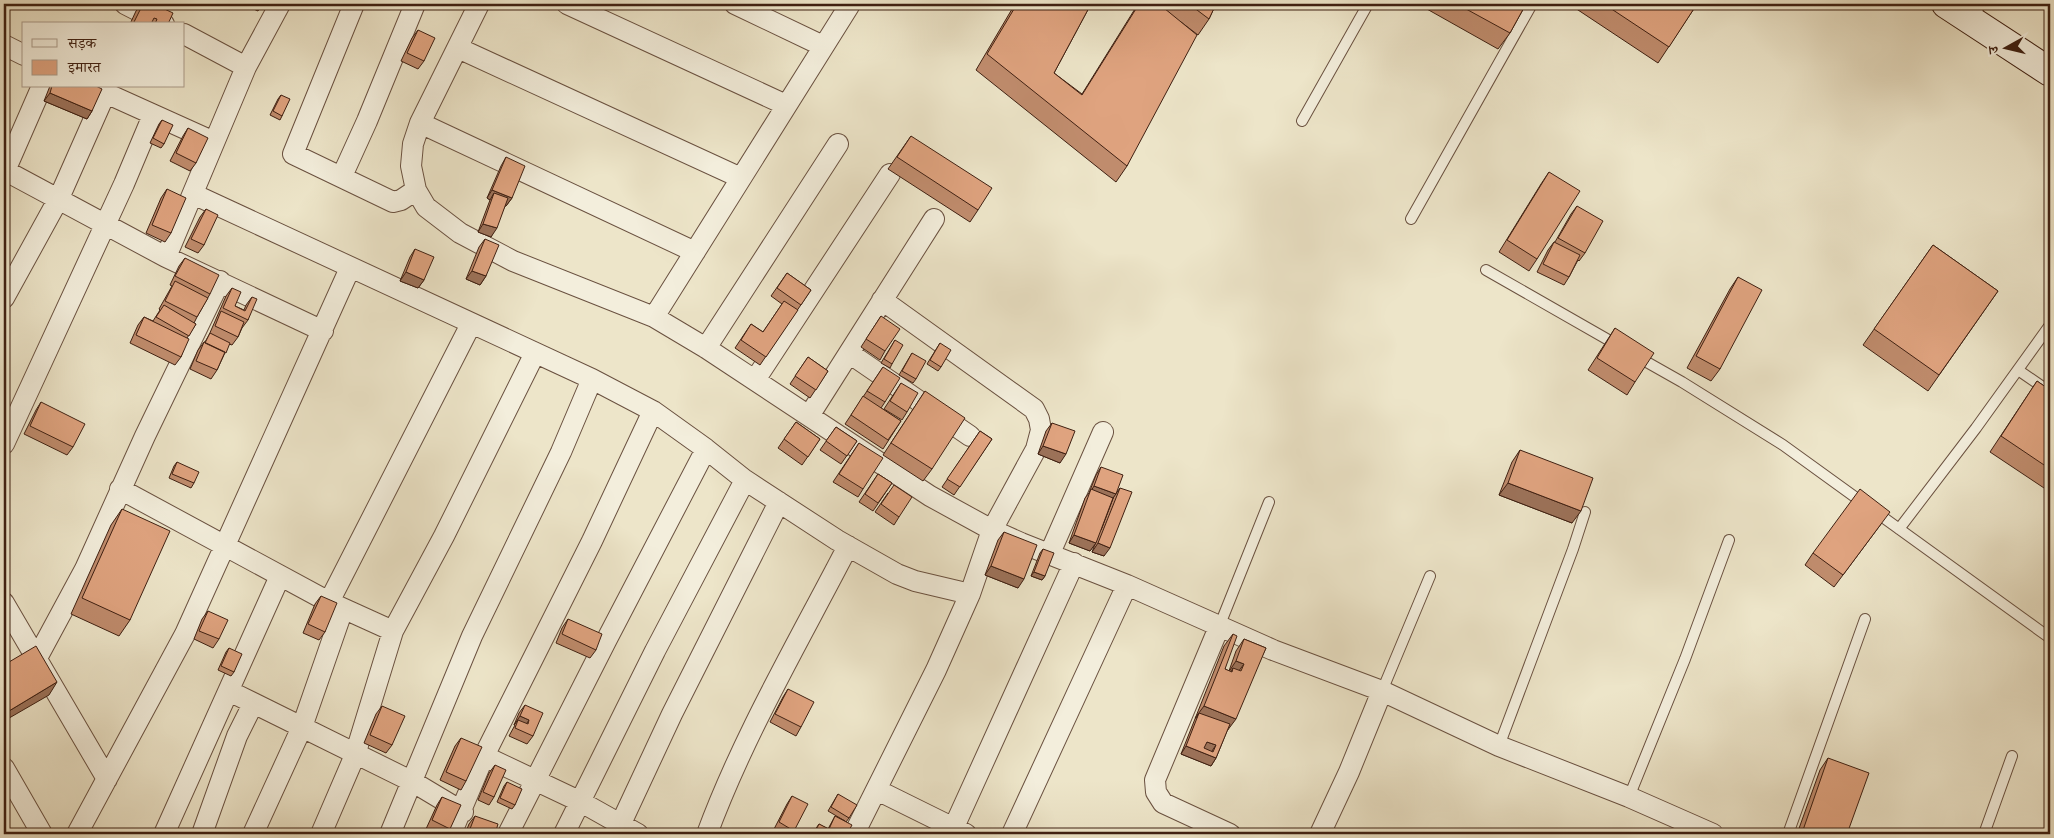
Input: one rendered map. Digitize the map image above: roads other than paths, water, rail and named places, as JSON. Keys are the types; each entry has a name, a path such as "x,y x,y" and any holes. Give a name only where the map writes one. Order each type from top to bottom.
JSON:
{"street":[{"path":"125,4 160,22"},
{"path":"166,257 246,67 280,4"},
{"path":"354,4 293,154 393,202 402,200 416,190"},
{"path":"342,176 367,121 415,4"},
{"path":"479,4 420,123 413,144 411,166 416,190 426,206 460,233 513,261 654,317 706,348 930,496 992,530 1127,584 1219,627 1382,692 1499,746 1628,797 1713,834"},
{"path":"567,4 786,105"},
{"path":"735,4 822,46"},
{"path":"1946,4 1975,11 2050,72"},
{"path":"654,317 822,46 849,6"},
{"path":"185,35 246,67"},
{"path":"4,45 22,54"},
{"path":"458,48 741,178"},
{"path":"41,88 4,172 59,198 166,257 323,331"},
{"path":"4,298 59,198 97,90 214,142"},
{"path":"4,444 106,225 153,116"},
{"path":"420,123 695,252"},
{"path":"706,348 838,144"},
{"path":"755,380 890,174"},
{"path":"193,194 592,379 653,411 745,480 848,546 897,574 915,581 970,594"},
{"path":"809,416 934,219"},
{"path":"77,834 185,634 350,268"},
{"path":"37,658 85,569 190,339 220,281"},
{"path":"854,834 878,790 936,670 970,594 992,530 1036,449 1041,430 1040,420 1034,409 882,300"},
{"path":"253,834 302,727 336,606 471,324"},
{"path":"850,352 970,436"},
{"path":"321,834 355,755 393,631 444,536 535,353"},
{"path":"390,834 472,636 561,452 592,379"},
{"path":"494,826 484,756 592,541 653,411"},
{"path":"1050,553 1103,432"},
{"path":"451,834 494,826 535,780 706,449"},
{"path":"564,834 654,651 745,480"},
{"path":"120,489 336,606 393,631"},
{"path":"618,829 672,714 779,502"},
{"path":"707,834 746,742 848,546"},
{"path":"878,790 960,831 1074,563"},
{"path":"164,834 280,576"},
{"path":"1012,834 1127,584"},
{"path":"4,602 107,778"},
{"path":"1219,627 1155,780 1156,792 1163,803 1230,834"},
{"path":"228,690 355,755 413,782 494,826"},
{"path":"1320,834 1349,772 1382,692"},
{"path":"202,834 237,736 253,704"},
{"path":"484,756 581,802 618,829 638,834"},
{"path":"4,768 42,834"}],"lane":[{"path":"1302,121 1368,4"},
{"path":"1411,219 1532,4"},
{"path":"1486,270 1682,382 1783,445 2050,638"},
{"path":"1900,529 2050,325"},
{"path":"2018,370 2050,392"},
{"path":"1219,627 1270,502"},
{"path":"1499,746 1574,549 1585,512"},
{"path":"1628,797 1685,659 1729,540"},
{"path":"1382,692 1430,576"},
{"path":"1788,834 1865,620"},
{"path":"1984,834 2012,756"}]}
